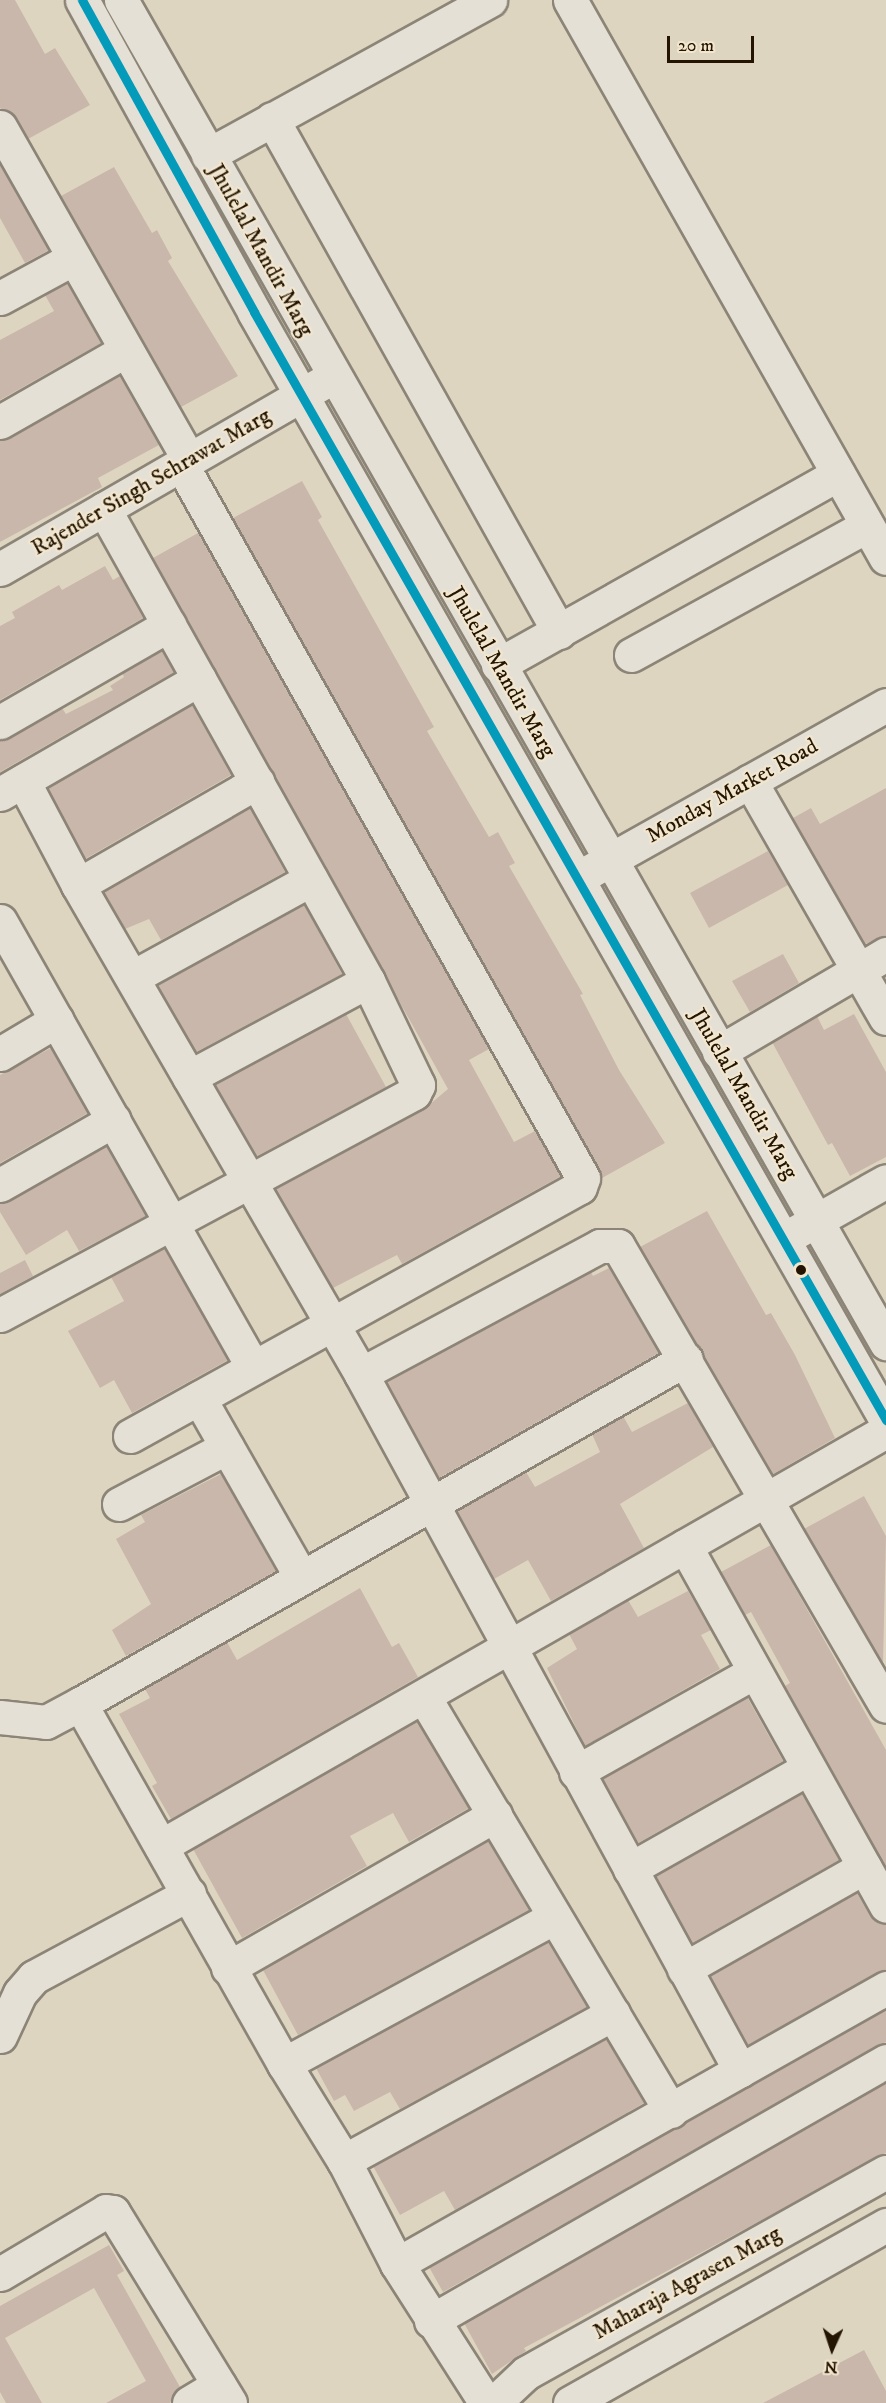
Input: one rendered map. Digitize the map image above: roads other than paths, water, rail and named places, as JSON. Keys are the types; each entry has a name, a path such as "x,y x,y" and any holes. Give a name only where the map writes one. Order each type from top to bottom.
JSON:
{"street":[{"name":"Jhulelal Mandir Marg","path":"82,0 302,395 886,1420"},
{"name":"Jhulelal Mandir Marg","path":"122,0 332,377 886,1343"},
{"path":"208,155 490,0"},
{"path":"570,0 886,558"},
{"path":"272,119 559,632"},
{"path":"0,127 126,350 185,462 583,1178 580,1187 130,1436"},
{"path":"0,298 74,258"},
{"path":"0,422 126,350"},
{"name":"Rajender Singh Sehrawat Marg","path":"0,569 332,377"},
{"path":"498,665 838,474"},
{"path":"0,1315 417,1089 418,1079 368,981 104,509"},
{"path":"631,655 867,526"},
{"path":"0,722 169,625"},
{"path":"199,679 11,787 78,885 133,977 248,1181 361,1374 430,1505 740,2070"},
{"name":"Monday Market Road","path":"578,877 886,705"},
{"path":"750,781 886,1018"},
{"path":"78,885 256,782"},
{"path":"133,977 311,879"},
{"path":"1,925 253,1367"},
{"path":"719,1052 886,954"},
{"path":"189,1077 368,981"},
{"path":"0,1054 57,1020"},
{"path":"0,1185 114,1120"},
{"path":"783,1239 886,1181"},
{"path":"361,1374 608,1243 624,1251 886,1706"},
{"path":"0,1717 46,1722 686,1359"},
{"path":"199,1398 301,1577"},
{"path":"161,1846 509,1650 886,1431"},
{"path":"119,1504 227,1447"},
{"path":"685,1546 807,1769 886,1906"},
{"path":"576,1772 754,1672"},
{"path":"424,1697 671,2111"},
{"path":"80,1704 189,1894 228,1968 344,2161 431,2321 486,2403"},
{"path":"630,1869 807,1769"},
{"path":"228,1968 495,1815"},
{"path":"684,1969 864,1867"},
{"path":"0,2036 20,1993 34,1977 189,1894"},
{"path":"284,2064 555,1917"},
{"path":"398,2264 886,1988"},
{"path":"344,2161 613,2014"},
{"path":"431,2321 886,2061"},
{"name":"Maharaja Agrasen Marg","path":"494,2403 526,2373 886,2172"},
{"path":"0,2274 106,2211 113,2212 224,2394 189,2403"},
{"path":"800,2220 822,2261"},
{"name":"Maharaja Agrasen Marg","path":"570,2403 886,2225"}]}
